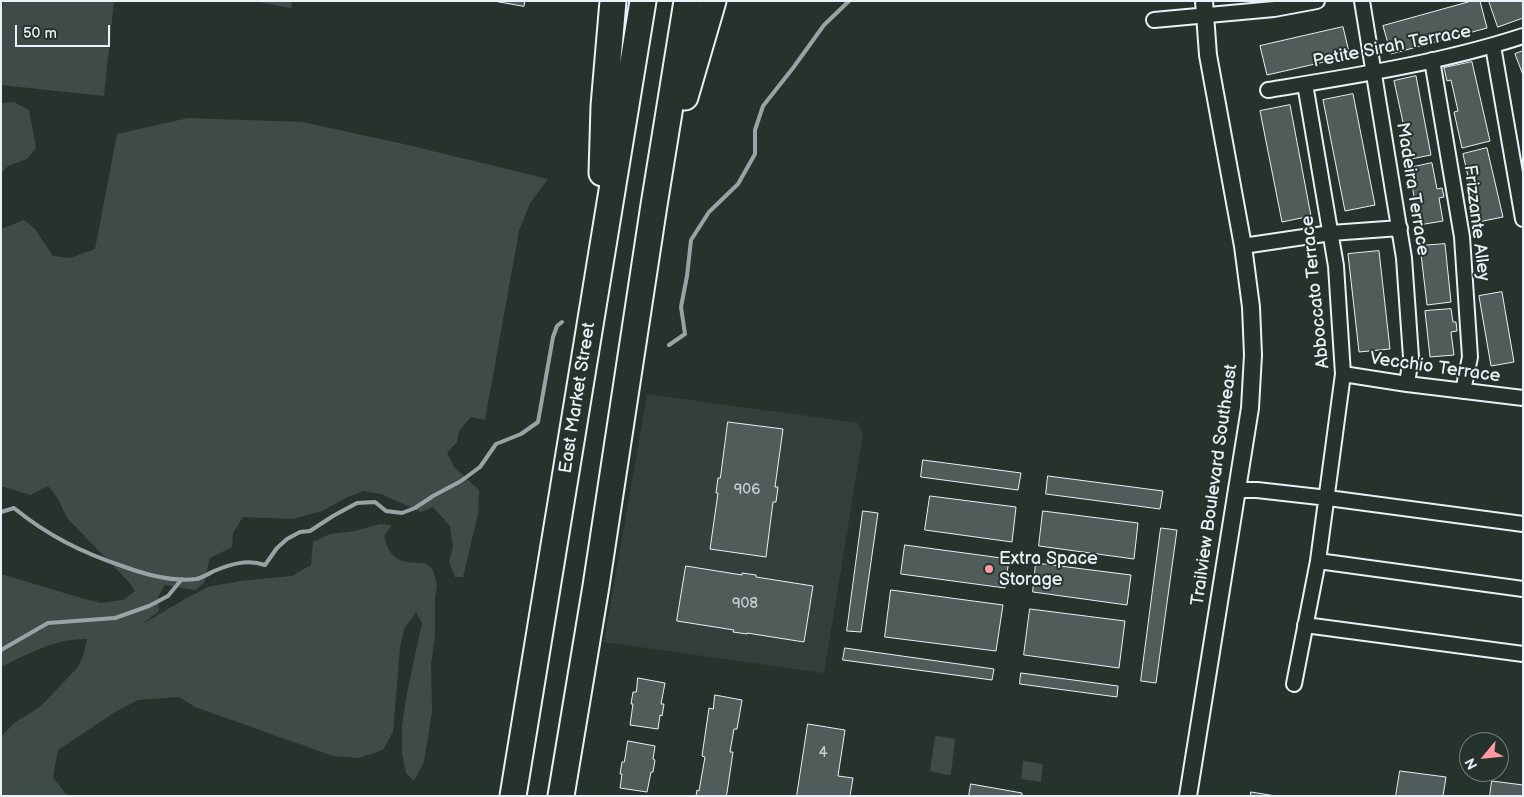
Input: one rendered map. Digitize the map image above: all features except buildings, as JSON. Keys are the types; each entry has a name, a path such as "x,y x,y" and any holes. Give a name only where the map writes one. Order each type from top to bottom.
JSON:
{"highway":[{"path":"598,276 604,106 613,1"},
{"name":"East Market Street","path":"513,796 643,1"},
{"path":"560,796 596,586 687,1"},
{"path":"654,205 713,1"},
{"path":"571,734 576,796"}],"street":[{"path":"1154,20 1204,8 1274,9 1317,1"},
{"name":"Madeira Terrace","path":"1362,1 1404,258 1411,357 1408,384"},
{"name":"Trailview Boulevard Southeast","path":"1188,796 1250,408 1253,355 1251,307 1243,246 1208,55 1204,8"},
{"name":"Petite Sirah Terrace","path":"1268,90 1432,60 1493,46 1523,36"},
{"path":"1493,46 1518,157 1523,219"},
{"name":"Frizzante Alley","path":"1432,60 1462,237 1470,357 1463,391"},
{"name":"Abboccato Terrace","path":"1294,684 1328,498 1343,374 1336,266 1305,84"},
{"path":"1243,246 1331,233 1400,228"},
{"name":"Vecchio Terrace","path":"1343,374 1523,398"},
{"path":"1236,490 1257,490 1328,498 1523,524"},
{"path":"1318,561 1523,589"},
{"path":"1306,625 1523,654"}],"shaded area":[{"path":"3,1 114,1 104,96 1,85 1,18"},
{"path":"253,1 292,1 291,8"},
{"path":"14,102 29,110 36,148 27,159 8,166 1,174 1,103"},
{"path":"188,118 303,122 548,179 530,203 519,231 485,420 471,417 459,431 457,442 447,453 454,467 479,490 478,514 463,577 455,577 449,562 453,547 450,526 433,507 421,512 381,494 364,491 322,511 293,519 243,517 233,533 232,547 210,558 204,583 195,590 165,585 158,597 159,611 141,625 208,587 240,581 292,576 311,565 313,542 330,534 355,531 380,524 392,525 384,536 390,551 398,559 425,563 433,570 437,584 435,635 431,664 432,712 424,762 414,781 406,773 402,753 402,726 406,698 422,623 416,612 404,629 400,647 393,732 383,750 359,758 333,756 195,707 179,697 138,700 115,712 58,750 53,778 66,794 77,796 1,796 1,737 14,723 40,707 78,667 87,639 76,639 53,644 1,667 1,574 101,603 123,600 135,591 129,582 67,518 57,497 48,486 30,495 1,486 1,229 24,220 35,229 53,256 70,258 95,249 117,134"},
{"path":"647,394 858,423 863,435 824,673 604,642"},
{"path":"935,737 955,739 951,774 947,775 930,771"},
{"path":"1023,761 1043,764 1041,782 1021,779"}],"waterway":[{"path":"669,345 685,334 681,307 691,240 709,212 738,184 755,154 755,130 763,106 824,25 849,1"},
{"path":"1,512 14,508 40,527 80,550 133,570 160,577 178,580 196,579 233,564 252,562 265,565 277,548 287,539 300,532 310,531 357,503 375,502 386,511 402,513 415,508 461,481 480,467 496,444 521,434 538,422 553,337 557,326 562,322"},
{"path":"1,650 48,623 115,618 149,606 168,596 182,579"}],"place":[{"name":"Extra Space Storage","path":"989,569"}]}
